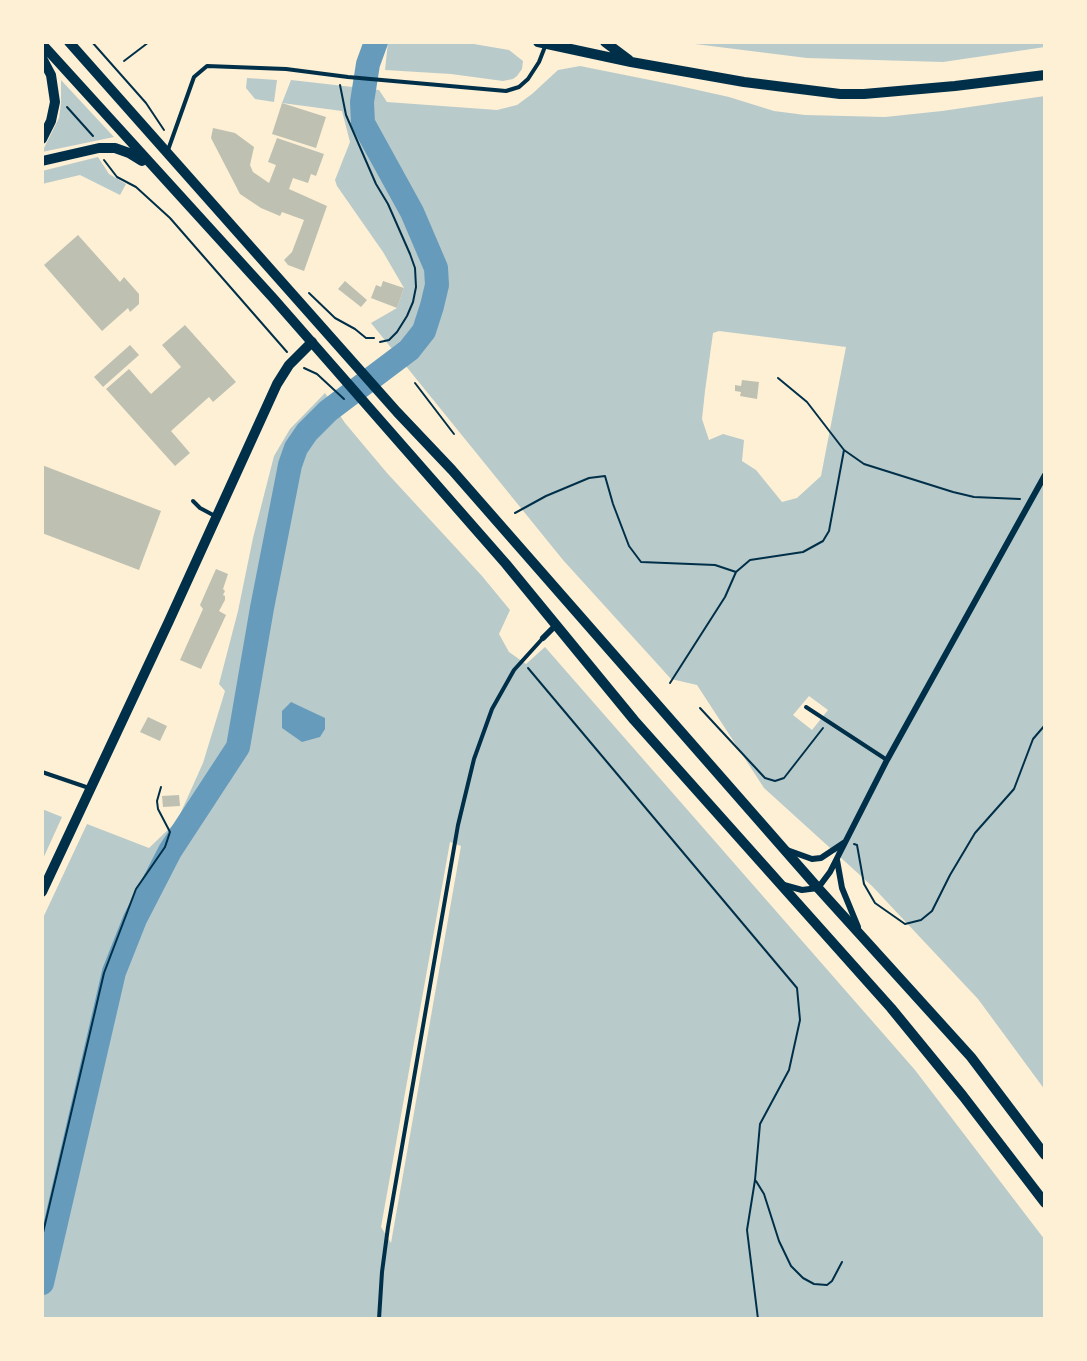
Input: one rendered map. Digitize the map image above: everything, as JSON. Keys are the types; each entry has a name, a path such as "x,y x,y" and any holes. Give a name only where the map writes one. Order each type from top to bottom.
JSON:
{"main road":[{"path":"69,42 459,478 818,888 971,1057 1045,1155"},
{"path":"544,42 631,62 766,86 840,93 931,88 1045,75"},
{"path":"605,42 631,62"},
{"path":"42,44 312,342 506,564 634,720 904,1023 1045,1203"},
{"path":"42,58 51,75 55,102 51,121 42,139"},
{"path":"42,161 99,148 115,148 129,153 153,168"},
{"path":"42,892 277,384 289,364 312,342"}],"street":[{"path":"778,881 797,889 818,888 830,872 887,760 1045,475"},
{"path":"543,638 556,625"},
{"path":"784,849 812,859 821,858 846,841"},
{"path":"837,859 842,888 862,936"}],"lane":[{"path":"167,153 194,77 207,66 286,69 498,91 519,87 531,75 543,55 544,42"},
{"path":"193,501 216,517"},
{"path":"379,1319 388,1227 458,825 482,733 492,709 507,680 521,660 543,638"},
{"path":"806,707 887,760"},
{"path":"42,772 90,789"}],"path":[{"path":"92,42 146,103 172,141"},
{"path":"124,61 148,42"},
{"path":"338,75 346,115 415,268 416,287 413,302 397,332 389,340 380,342"},
{"path":"65,105 95,138"},
{"path":"104,161 117,177 136,187 170,218 282,348"},
{"path":"307,292 335,318 355,328 366,338 374,338"},
{"path":"306,370 318,374 331,385"},
{"path":"778,378 807,402 844,450 864,464 953,492 991,498 1031,500"},
{"path":"415,384 454,434"},
{"path":"670,683 725,597 735,572 750,560 803,552 823,541 829,531 844,450"},
{"path":"515,513 546,496 589,478 605,477 629,546 641,562 715,565 735,572"},
{"path":"521,660 797,988 800,1020 789,1070 760,1124 755,1180 747,1230 758,1319"},
{"path":"699,708 765,777 775,781 784,778 828,721"},
{"path":"846,841 857,845 864,884 874,903 904,924 921,920 932,911 975,833 1014,789 1033,739 1045,725"},
{"path":"42,1237 104,974 136,889 165,847 170,832 158,809 157,801 161,787"},
{"path":"755,1180 764,1194 779,1241 791,1266 803,1278 814,1284 827,1285 832,1281 842,1262"}],"shaded area":[{"path":"388,42 468,43 509,50 523,61 522,69 513,79 503,81 451,74 385,70"},
{"path":"679,42 1045,42 1045,47 943,62 807,58"},
{"path":"580,66 729,97 774,111 805,115 885,117 1045,96 1045,1090 978,999 872,886 764,788 697,685 671,679 563,560 371,323 397,308 404,288 383,252 337,186 335,180 350,142 342,111 282,103 291,80 379,90 387,102 497,110 517,105 558,70","holes":["719,331 846,347 821,476 797,498 782,502 756,470 742,461 744,440 723,434 709,440 702,419 713,333","809,696 828,710 812,730 793,715"]},
{"path":"247,78 277,80 274,102 255,99 246,88"},
{"path":"61,80 114,137 42,152 59,118"},
{"path":"98,157 109,174 126,184 120,195 80,175 42,184 42,171"},
{"path":"325,393 345,423 387,473 482,576 510,610 499,634 509,652 526,664 545,647 915,1070 1045,1240 1045,1319 42,1319 42,920 87,824 149,848 177,821 203,763 225,691 219,684 238,611 253,538 274,456 290,429","holes":["450,842 461,846 391,1243 381,1227"]},
{"path":"42,809 62,817 42,861"}],"water":[{"path":"291,702 325,718 325,729 320,737 302,742 282,728 282,711"}],"building":[{"path":"282,103 326,117 316,148 272,134"},
{"path":"213,128 235,133 254,147 250,165 253,172 269,183 276,165 268,162 277,138 324,154 316,176 311,174 308,183 293,178 289,189 327,206 304,271 288,265 284,260 292,252 304,220 282,212 280,216 261,208 240,194 211,138"},
{"path":"78,235 120,282 124,277 139,294 139,304 130,312 128,308 102,331 44,265"},
{"path":"345,281 367,300 361,307 338,289"},
{"path":"383,281 404,288 397,308 371,298 376,285 381,287"},
{"path":"185,325 236,382 213,402 209,397 171,431 190,453 175,466 106,389 129,369 151,394 181,367 162,345"},
{"path":"130,345 139,355 103,387 94,377"},
{"path":"742,380 759,382 757,399 740,396 741,392 735,391 735,385 741,386"},
{"path":"42,465 161,511 139,570 42,533"},
{"path":"216,569 228,574 223,589 225,600 219,611 226,615 201,669 180,660 203,609 200,605"},
{"path":"148,717 167,726 160,741 140,732"},
{"path":"179,795 180,806 163,807 162,796"}],"waterway":[{"path":"42,1283 114,972 135,919 170,851 238,747 262,608 290,465 296,448 307,432 328,411 409,350 424,331 432,306 437,285 436,268 412,212 363,123 362,102 368,64 376,42"}]}
